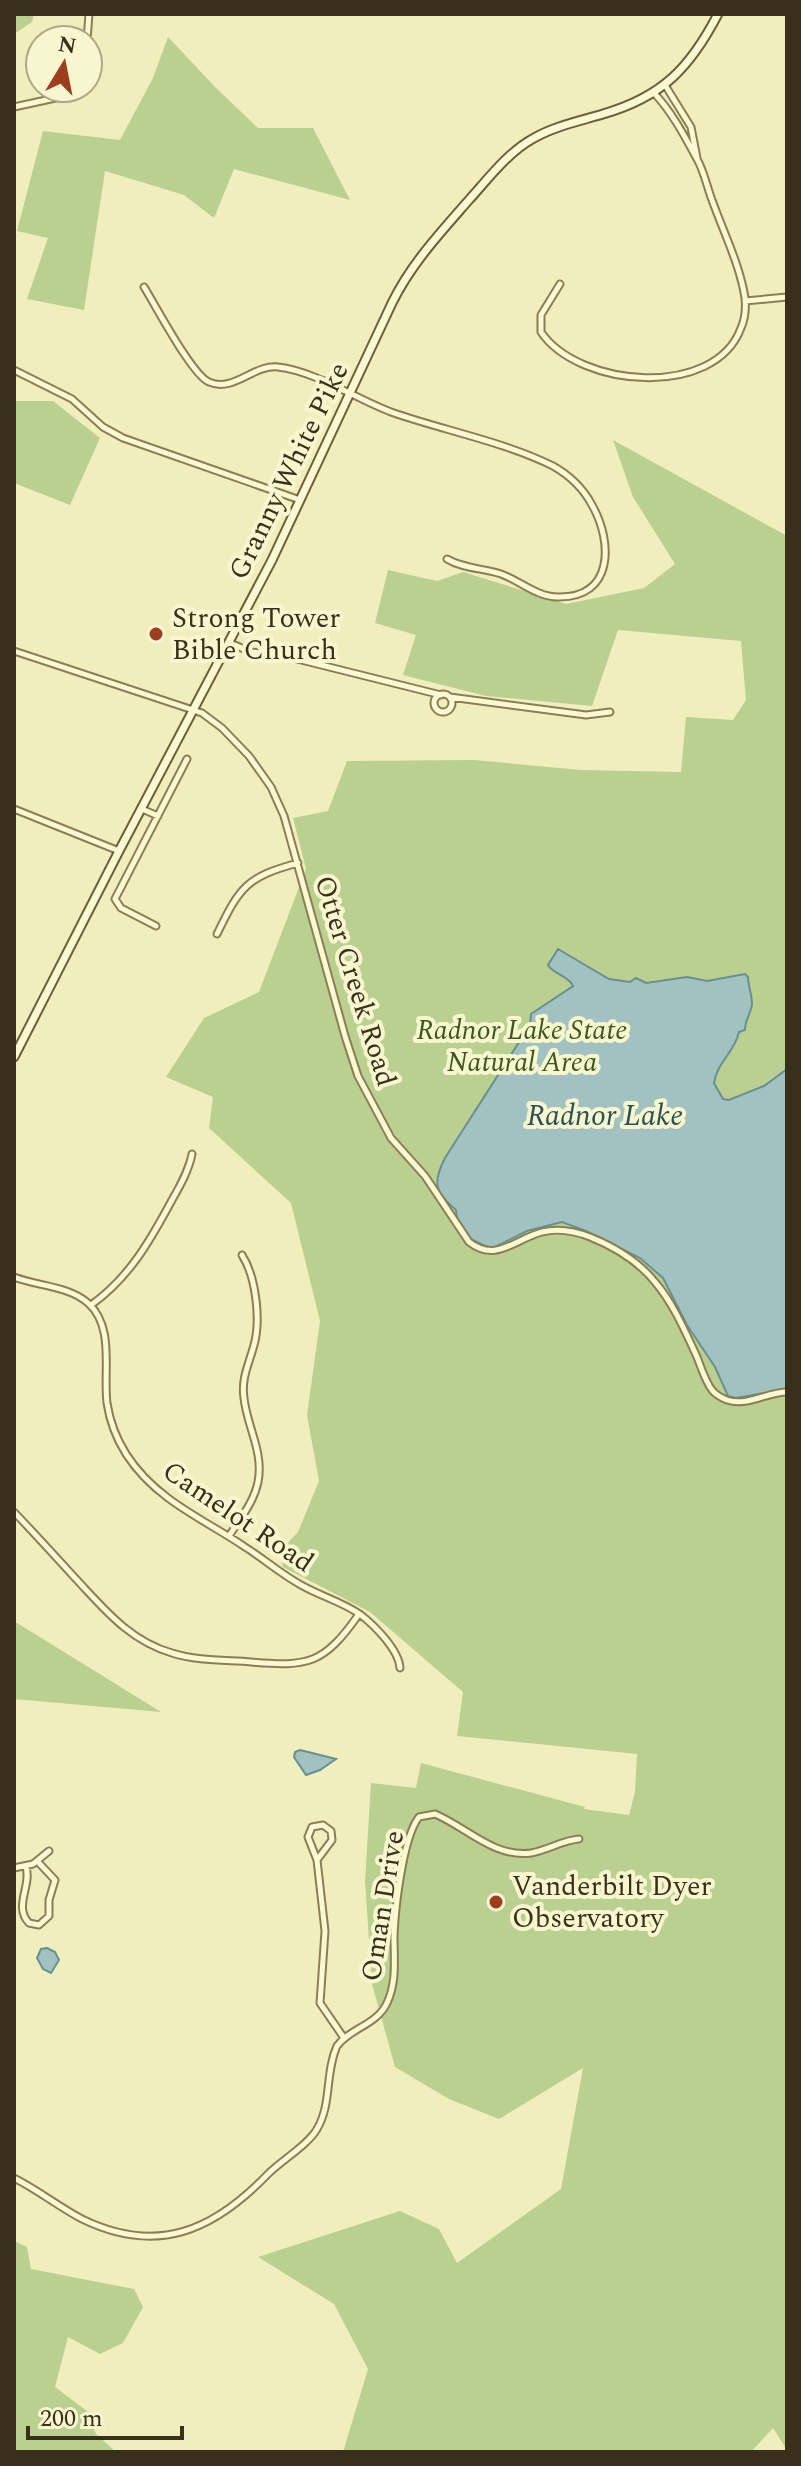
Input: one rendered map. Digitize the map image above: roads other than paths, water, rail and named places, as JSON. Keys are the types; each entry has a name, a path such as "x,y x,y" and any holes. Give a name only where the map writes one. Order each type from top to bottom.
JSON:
{"main road":[{"name":"Granny White Pike","path":"14,1057 230,643 301,501 392,303 411,270 498,168 528,142 546,132 621,108 654,93 691,58 718,14"}],"street":[{"path":"560,284 541,315 539,325 557,348 591,368 629,378 687,372 714,361 728,350 737,337 743,323 745,301 697,159 691,127 665,85"},
{"path":"654,93 674,119 697,159"},
{"path":"144,287 196,372 210,383 234,382 276,366 308,375 403,416 536,458 560,470 579,487 593,507 603,532 605,559 601,576 590,589 573,596 558,597 537,592 502,574 459,565 447,559"},
{"path":"745,301 787,297"},
{"path":"14,370 72,399 103,427 123,438 301,501"},
{"path":"230,643 251,652 290,657 450,697 586,715 610,712"},
{"name":"Otter Creek Road","path":"14,651 195,709 234,739 264,776 282,809 345,1036 362,1085 391,1138 425,1176 465,1238 475,1247 491,1252 503,1250 541,1232 556,1230 599,1241 632,1259 657,1284 716,1394 737,1402 787,1392"},
{"path":"441,695 434,703 440,712 451,709 450,697"},
{"path":"156,926 118,906 115,899 187,759"},
{"path":"14,809 119,851"},
{"path":"142,809 158,816"},
{"path":"217,934 234,901 248,883 266,873 298,863"},
{"path":"14,1277 71,1293 91,1305 122,1278 141,1255 177,1190 192,1154"},
{"path":"229,1536 252,1498 259,1471 256,1443 245,1409 243,1389 244,1374 255,1341 256,1307 250,1274 242,1255"},
{"name":"Camelot Road","path":"91,1305 104,1333 108,1406 124,1452 150,1483 179,1506 302,1586 359,1614 396,1654 400,1668"},
{"path":"14,1512 113,1620 138,1639 169,1652 238,1661 300,1663 316,1658 334,1646 359,1614"},
{"name":"Oman Drive","path":"344,2038 376,2018 388,2001 395,1968 396,1912 407,1843 419,1817 435,1814 494,1847 515,1853 534,1852 579,1839"},
{"path":"14,2178 76,2215 101,2226 155,2236 174,2235 192,2230 226,2211 315,2134 325,2111 334,2052 344,2038 320,2003 325,1938 317,1860 308,1835 312,1827 323,1825 331,1831 332,1840 317,1860"},
{"path":"14,1868 38,1862 49,1851"},
{"path":"26,1867 29,1879 23,1895 23,1915 29,1923 39,1925 49,1916 49,1900 55,1880 38,1862"}],"water":[{"name":"Radnor Lake","path":"558,949 609,979 630,982 636,978 646,983 687,977 707,981 745,974 748,977 752,1004 745,1030 739,1032 714,1083 723,1099 729,1100 764,1086 787,1069 787,1389 736,1398 728,1396 715,1367 687,1325 663,1278 640,1258 562,1222 527,1231 493,1248 485,1246 471,1239 457,1218 456,1210 440,1192 438,1174 445,1158 530,1025 531,1014 573,986 548,965"},
{"path":"300,1750 336,1759 306,1775 294,1757 295,1752"},
{"path":"41,1949 55,1952 59,1960 51,1973 43,1969 37,1958"}],"place":[{"name":"Strong Tower Bible Church","path":"156,634"},
{"name":"Vanderbilt Dyer Observatory","path":"496,1902"}],"park label":[{"name":"Radnor Lake State Natural Area","path":"522,1046"}]}
